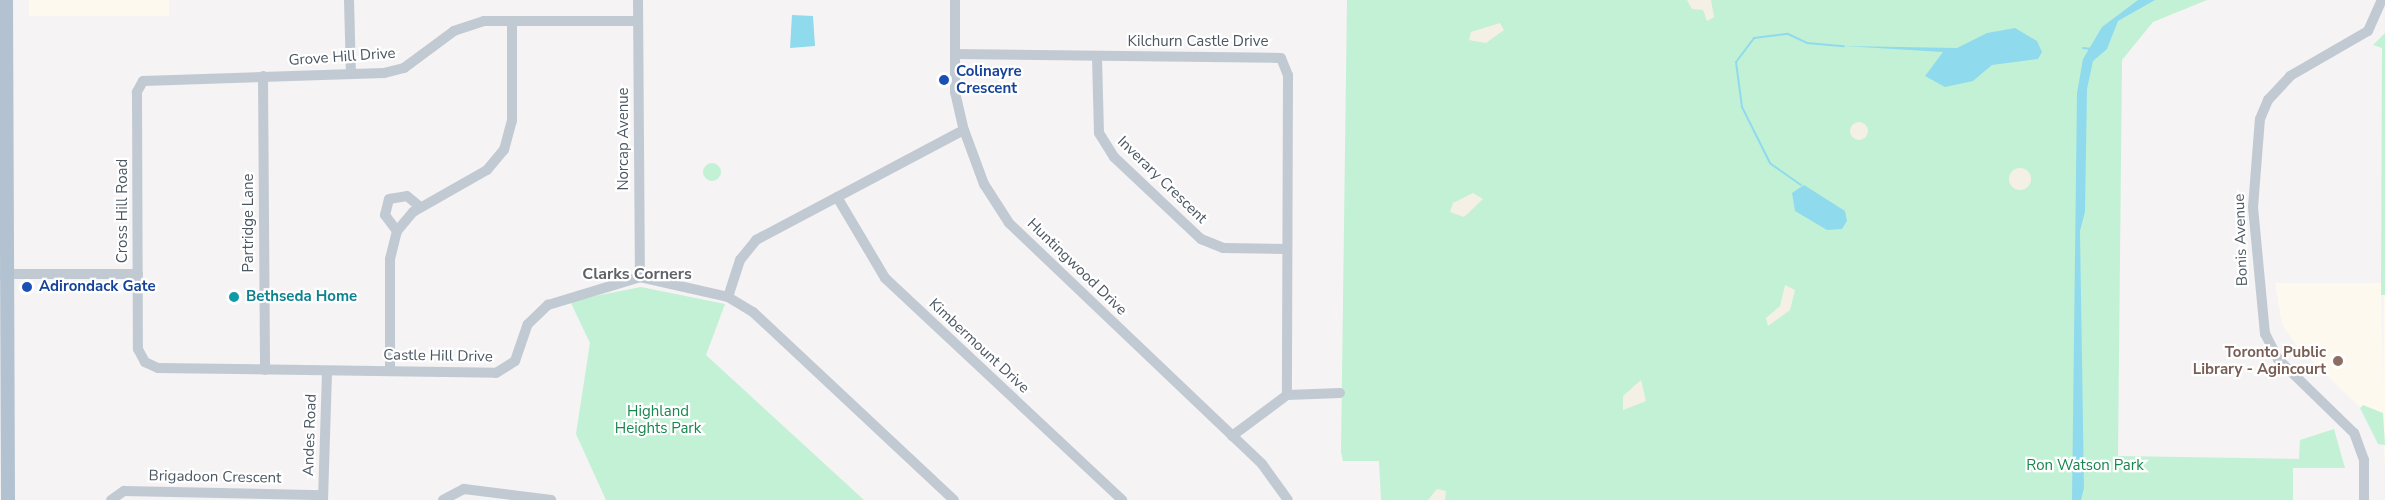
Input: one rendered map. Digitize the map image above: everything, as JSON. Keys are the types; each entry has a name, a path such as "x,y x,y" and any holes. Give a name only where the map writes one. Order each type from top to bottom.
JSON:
{"main road":[{"path":"6,0 3,274 8,500"}],"street":[{"path":"349,0 351,74"},
{"name":"Norcap Avenue","path":"638,0 640,278"},
{"name":"Huntingwood Drive","path":"955,0 955,54 964,130 984,184 1009,223 1232,436 1288,500"},
{"name":"Bonis Avenue","path":"2364,500 2364,460 2354,433 2278,359 2265,334 2253,207 2259,128 2268,100 2290,76 2368,31 2382,0"},
{"path":"390,370 390,259 397,231 420,207 488,170 508,142 512,21"},
{"name":"Grove Hill Drive","path":"143,81 351,74 404,68 454,31 512,21 638,21"},
{"name":"Kilchurn Castle Drive","path":"955,54 1281,58 1288,75 1287,396"},
{"name":"Inverary Crescent","path":"1097,57 1099,133 1114,157 1202,239 1223,248 1286,249"},
{"name":"Partridge Lane","path":"263,76 265,370"},
{"name":"Cross Hill Road","path":"143,81 137,92 138,349 145,362 158,368"},
{"path":"728,297 740,260 756,240 964,130"},
{"path":"397,231 385,215 389,199 407,196 420,207"},
{"name":"Kimbermount Drive","path":"837,197 885,278 1122,500"},
{"path":"3,274 138,274"},
{"name":"Castle Hill Drive","path":"158,368 503,371 515,361 528,324 548,305 640,278 728,297 765,322 954,500"},
{"name":"Andes Road","path":"323,497 327,371"},
{"path":"1232,436 1287,396 1341,393"},
{"path":"443,500 464,489 551,500"},
{"name":"Brigadoon Crescent","path":"111,500 124,491 323,497"}],"shaded area":[{"path":"29,0 169,0 169,16 29,16"},
{"path":"2385,107 2385,465 2383,430 2296,345 2282,324 2275,283 2381,283 2383,391"}],"green space":[{"name":"Ron Watson Park","path":"1347,0 2207,0 2153,22 2122,60 2118,456 2299,459 2300,440 2334,429 2345,468 2293,468 2293,500 1381,500 1379,461 1343,461 1341,452"},
{"path":"2385,33 2385,295 2381,295 2382,48 2373,45"},
{"path":"712,163 718,166 721,172 718,178 712,181 706,178 703,172 706,166"},
{"name":"Highland Heights Park","path":"641,287 725,304 706,355 864,500 606,500 576,434 590,343 570,301"},
{"path":"2363,405 2383,413 2385,445 2378,444 2360,408"}],"sand":[{"path":"1687,0 1711,0 1714,17 1707,21 1703,10 1692,9"},
{"path":"1500,23 1504,30 1486,43 1469,40 1471,32"},
{"path":"1855,122 1863,122 1868,127 1866,138 1855,140 1850,135 1850,127"},
{"path":"2020,168 2030,175 2031,179 2024,189 2020,190 2010,183 2009,179 2016,169"},
{"path":"1473,193 1483,199 1464,217 1450,212 1453,203"},
{"path":"1785,285 1795,290 1790,310 1768,326 1766,318 1780,306"},
{"path":"1641,380 1646,401 1623,410 1623,396"},
{"path":"1437,489 1446,491 1445,500 1428,500"}],"water":[{"path":"2138,0 2155,0 2118,21 2107,49 2093,61 2087,89 2085,212 2080,231 2084,488 2081,500 2072,500 2077,93 2083,59 2102,27"},
{"path":"792,15 813,16 815,46 790,48"},
{"path":"2015,28 2037,41 2042,52 2038,59 1992,65 1973,81 1945,87 1925,76 1943,52 1844,46 1957,48 1987,33"},
{"path":"1804,185 1845,211 1847,221 1842,229 1827,230 1795,211 1792,193"}],"waterway":[{"path":"1801,185 1770,163 1742,107 1736,62 1754,38 1788,34 1807,43 1844,46"},
{"path":"2083,48 2092,49"}],"place":[{"name":"Colinayre Crescent","path":"944,80"},
{"name":"Adirondack Gate","path":"27,287"},
{"name":"Bethseda Home","path":"234,297"},
{"name":"Toronto Public Library - Agincourt","path":"2338,361"}],"district":[{"name":"Clarks Corners","path":"637,274"}]}
